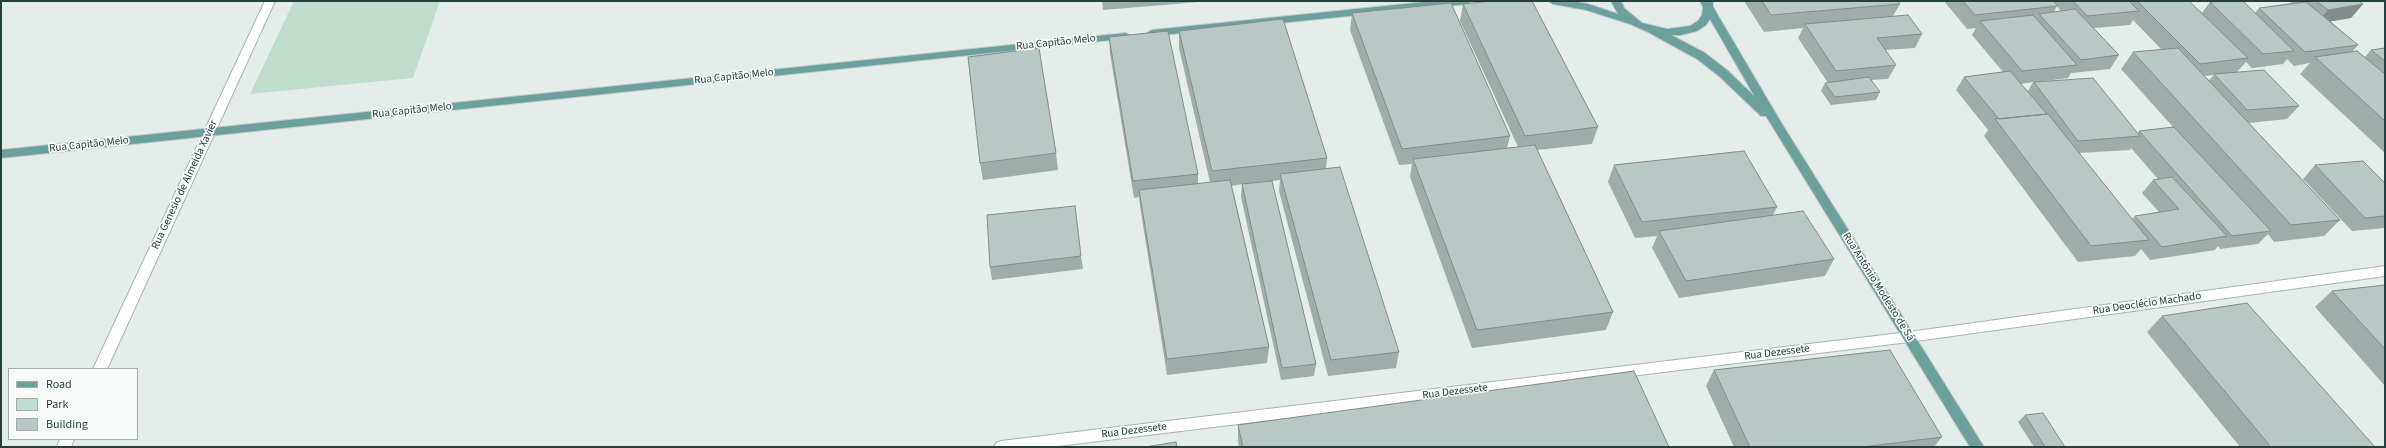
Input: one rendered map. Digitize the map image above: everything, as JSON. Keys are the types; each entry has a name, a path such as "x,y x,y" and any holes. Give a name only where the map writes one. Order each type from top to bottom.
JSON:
{"main road":[{"name":"Rua Capitão Melo","path":"1,154 1467,1"},
{"path":"1553,1 1588,7 1652,30 1681,32 1693,29 1702,23 1707,16 1708,3"},
{"path":"1616,1 1627,18 1638,25"},
{"name":"Rua Antônio Modesto de Sá","path":"1708,3 1778,127 1977,447"},
{"name":"Rua Antônio Modesto de Sá","path":"1652,30 1706,60 1748,96 1778,127"}],"street":[{"name":"Rua Genesio de Almeida Xavier","path":"100,368 270,1"},
{"name":"Rua Deoclécio Machado","path":"1909,337 2385,271"},
{"name":"Rua Dezessete","path":"1001,447 1909,337"}],"green space":[{"path":"294,1 440,1 413,78 250,94"}],"building":[{"path":"1492,1 1532,1 1598,127 1525,136 1463,4"},
{"path":"1762,1 1898,1 1900,4 1771,15"},
{"path":"1963,1 2053,1 2058,6 1975,15"},
{"path":"2073,1 2129,1 2139,11 2087,16"},
{"path":"2137,1 2189,1 2248,58 2200,64"},
{"path":"2243,1 2294,51 2263,54 2210,2"},
{"path":"2316,1 2359,1 2363,4 2328,10"},
{"path":"2306,2 2358,45 2305,52 2259,8"},
{"path":"1451,3 1510,136 1402,149 1352,13"},
{"path":"2075,9 2119,55 2081,60 2039,14"},
{"path":"1908,15 1922,34 1877,38 1896,65 1836,71 1805,24"},
{"path":"2033,15 2077,65 2022,71 1980,21"},
{"path":"1283,19 1327,158 1212,171 1179,31"},
{"path":"1168,31 1198,174 1133,181 1109,37"},
{"path":"1039,48 1056,153 980,163 968,57"},
{"path":"2178,48 2340,220 2291,225 2133,52"},
{"path":"2385,48 2385,61 2371,50"},
{"path":"2357,51 2385,74 2385,121 2315,57"},
{"path":"2264,70 2299,106 2247,110 2214,74"},
{"path":"2010,71 2047,114 1999,119 1964,77"},
{"path":"1869,77 1880,92 1835,97 1825,83"},
{"path":"2093,78 2140,136 2078,141 2034,82"},
{"path":"2048,114 2149,240 2091,246 1995,119"},
{"path":"2174,127 2271,231 2232,236 2139,131"},
{"path":"1535,145 1613,312 1477,330 1413,159"},
{"path":"1744,151 1777,207 1642,222 1614,165"},
{"path":"2363,161 2385,183 2385,216 2365,218 2315,165"},
{"path":"1340,167 1399,352 1331,360 1280,174"},
{"path":"2172,177 2227,236 2162,247 2135,216 2179,209 2153,180"},
{"path":"1230,180 1269,347 1167,359 1139,190"},
{"path":"1272,181 1316,364 1282,368 1242,184"},
{"path":"1075,206 1081,256 990,267 987,215"},
{"path":"1803,211 1834,259 1686,281 1659,231"},
{"path":"2385,285 2385,349 2332,291"},
{"path":"2247,303 2375,447 2271,447 2162,316"},
{"path":"1890,350 1942,437 1863,447 1750,447 1714,370"},
{"path":"1634,371 1669,447 1243,447 1238,425"},
{"path":"2043,413 2065,447 2045,447 2025,415"},
{"path":"1176,442 1177,447 1145,447"}]}
